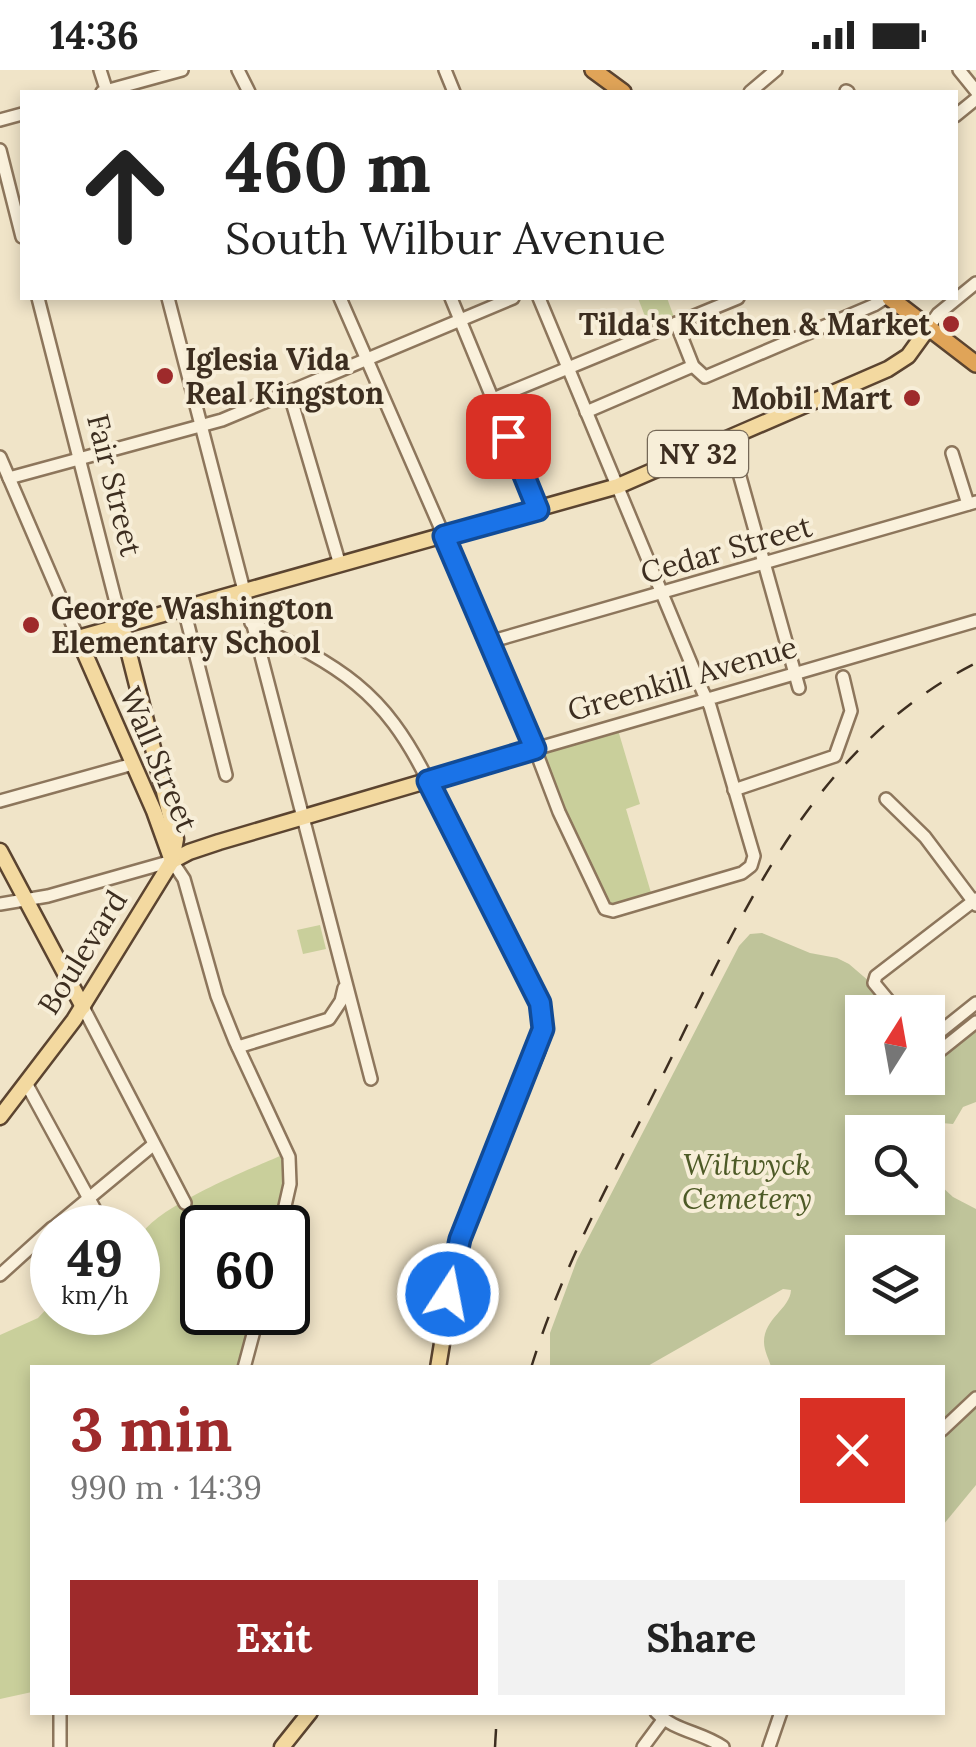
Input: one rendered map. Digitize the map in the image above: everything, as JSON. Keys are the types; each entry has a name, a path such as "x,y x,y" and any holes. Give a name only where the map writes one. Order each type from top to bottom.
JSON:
{"highway":[{"path":"594,70 620,90"},
{"path":"891,300 976,364"}],"main road":[{"name":"NY 32","path":"78,638 618,486 888,370 908,356 928,327"},
{"path":"444,536 535,749"},
{"name":"Fair Street","path":"122,626 176,838 172,862"},
{"name":"Wall Street","path":"78,638 172,862"},
{"name":"Greenkill Avenue","path":"172,862 190,852 535,749"},
{"path":"428,781 544,1015 538,1049 460,1239 439,1365"},
{"path":"0,851 82,1007"},
{"name":"Boulevard","path":"0,1117 82,1007 172,862"},
{"path":"282,1747 308,1715"}],"street":[{"path":"112,90 182,70"},
{"path":"959,70 976,91"},
{"path":"752,90 774,72"},
{"path":"0,150 20,229"},
{"name":"Fair Street","path":"39,300 122,626"},
{"path":"169,300 371,1079"},
{"path":"341,300 444,536"},
{"path":"453,300 538,510"},
{"path":"9,478 202,426 508,300"},
{"path":"535,749 559,812 607,910 742,873 754,859 707,700 540,300"},
{"path":"493,399 733,300"},
{"path":"676,323 693,366 705,377 884,300"},
{"path":"928,327 955,300"},
{"path":"586,412 693,366"},
{"path":"289,392 340,565"},
{"path":"730,440 799,688"},
{"path":"952,453 972,503"},
{"name":"Wall Street","path":"0,457 78,638"},
{"name":"Cedar Street","path":"489,642 972,503"},
{"path":"184,608 226,775"},
{"name":"Greenkill Avenue","path":"535,749 976,621"},
{"path":"250,623 335,668 362,687 399,728 428,781"},
{"path":"734,790 835,756 851,711 843,676"},
{"path":"0,801 133,764"},
{"path":"884,995 874,983 878,974 975,902 925,838 886,799"},
{"path":"172,862 184,879 217,996 291,1164 285,1205"},
{"name":"Greenkill Avenue","path":"0,904 172,862"},
{"path":"238,1047 329,1019 345,985"},
{"path":"945,1028 976,1003"},
{"path":"82,1007 186,1203"},
{"path":"945,1047 976,1022"},
{"path":"26,1083 92,1205"},
{"path":"79,1205 153,1145"},
{"path":"0,1275 30,1248"},
{"path":"245,1365 253,1335"},
{"path":"945,1427 976,1398"},
{"path":"60,1715 60,1747"},
{"path":"769,1747 780,1715"},
{"path":"642,1747 660,1716 723,1747"}],"green space":[{"path":"639,300 668,300 674,317 649,327"},
{"path":"618,730 640,804 626,809 652,896 616,906 603,899 544,752"},
{"path":"320,925 326,949 303,954 297,930"},
{"name":"Wiltwyck Cemetery","path":"762,933 810,953 837,958 849,964 880,995 845,995 845,1095 945,1095 945,1056 976,1031 976,1102 963,1107 953,1124 945,1123 945,1115 845,1115 845,1215 945,1215 945,1190 976,1209 976,1390 945,1421 945,1365 770,1365 765,1334 791,1290 783,1289 650,1365 550,1365 550,1333 577,1260 739,946 750,934"},
{"path":"280,1156 284,1182 280,1205 180,1205 180,1335 247,1335 239,1365 30,1365 30,1692 0,1699 0,1335 30,1322 30,1335 160,1335 160,1217 177,1205"},
{"path":"976,1403 976,1485 945,1523 945,1434"}],"railway":[{"path":"532,1365 587,1227 715,968 781,849 820,794 865,744 916,700 976,663"},
{"path":"495,1747 497,1715"}],"place":[{"name":"Tilda's Kitchen & Market","path":"951,324"},
{"name":"Iglesia Vida Real Kingston","path":"165,376"},
{"name":"Mobil Mart","path":"912,398"},
{"name":"George Washington Elementary School","path":"31,625"}],"route":[{"path":"448,1294 460,1239 538,1049 544,1015 428,781 535,749 444,536 538,510 508,436"}]}
